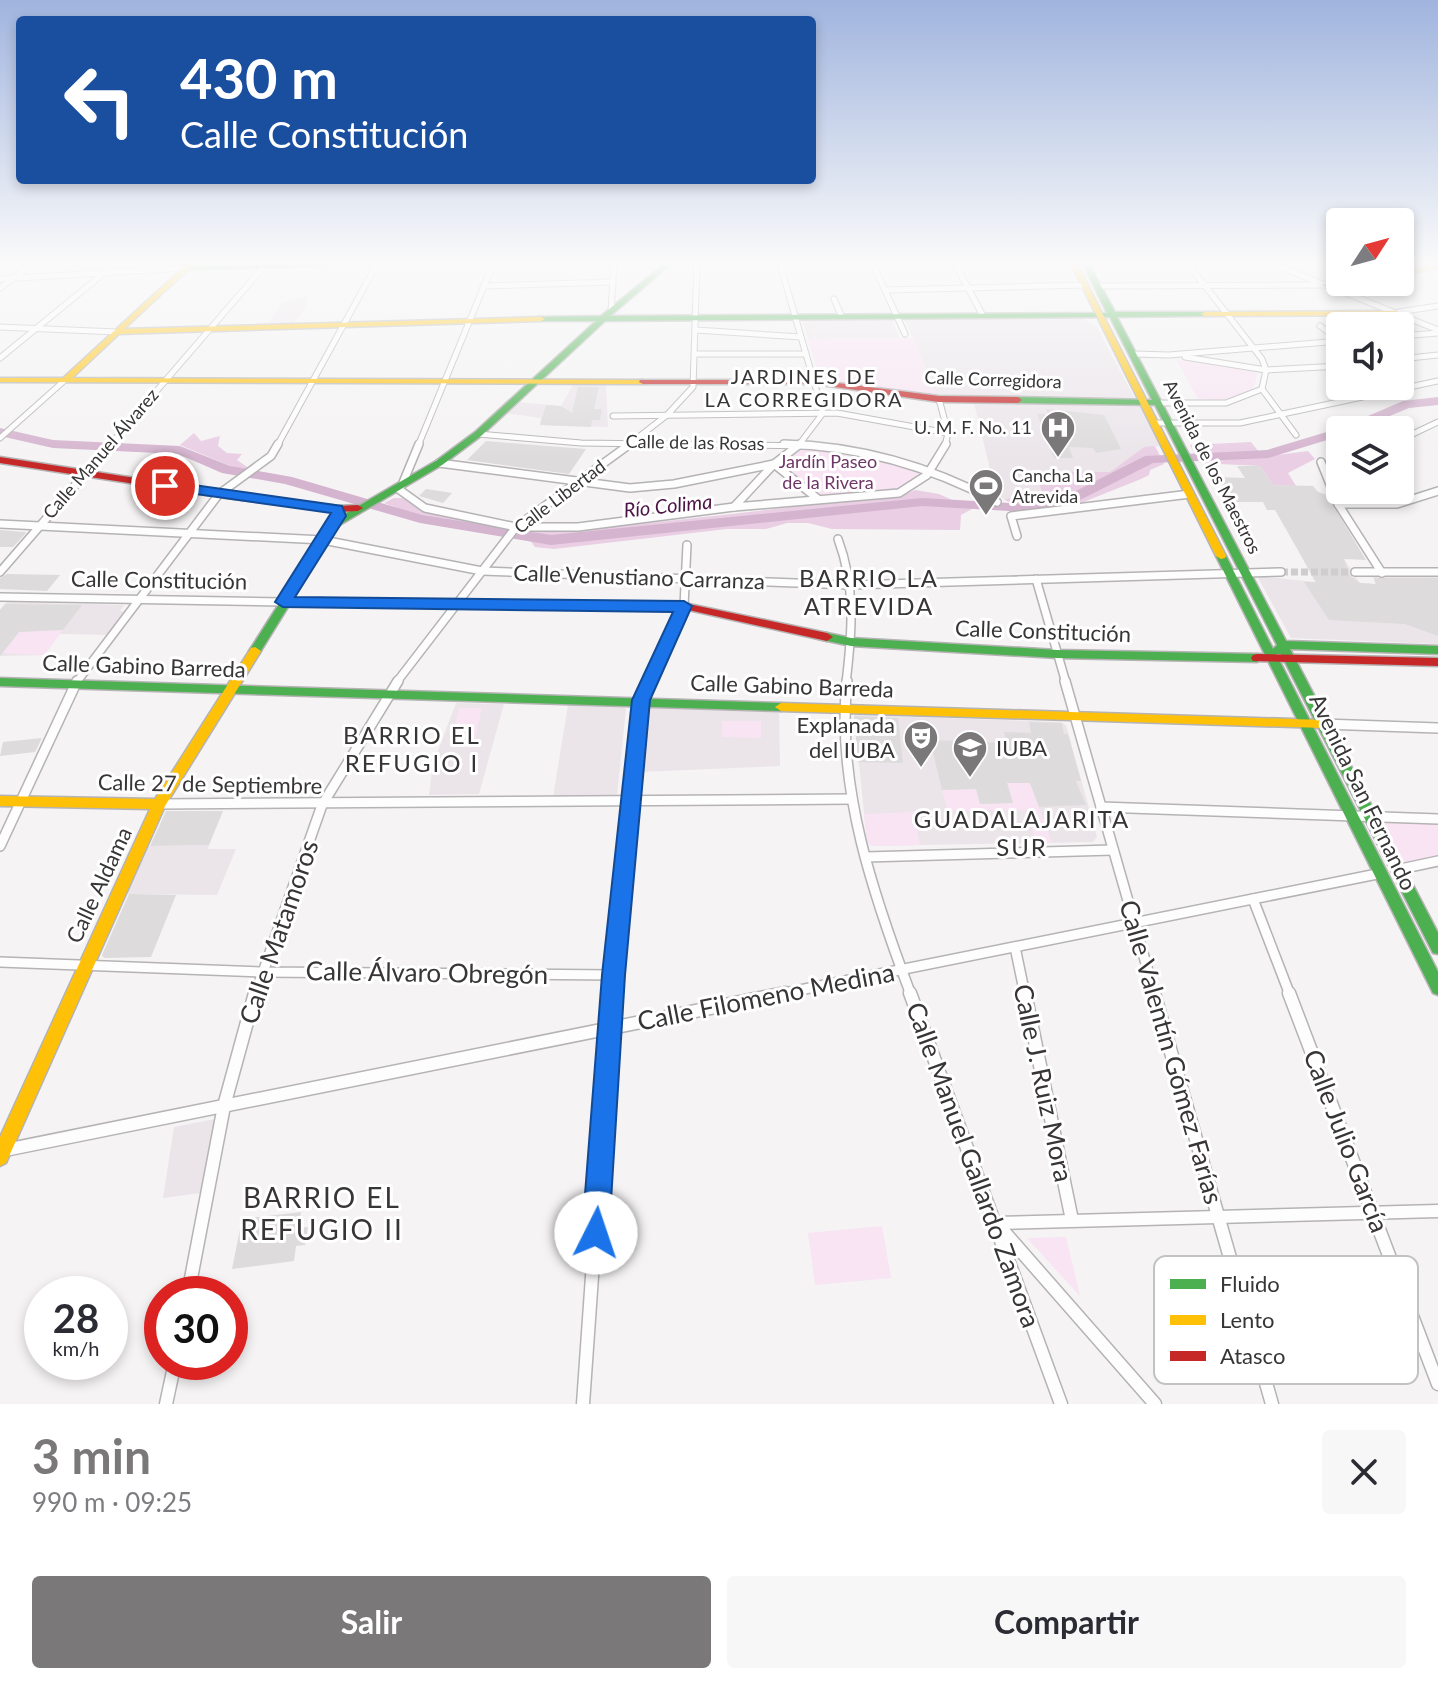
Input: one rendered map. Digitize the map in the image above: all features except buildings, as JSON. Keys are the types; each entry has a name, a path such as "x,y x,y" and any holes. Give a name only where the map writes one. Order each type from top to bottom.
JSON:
{"street":[{"path":"29,330 117,332 175,330"},
{"path":"0,358 34,330"},
{"path":"0,438 120,330"},
{"name":"Calle Manuel Álvarez","path":"0,572 210,330"},
{"path":"0,846 75,684 219,494 271,456 339,330"},
{"path":"397,488 465,330"},
{"path":"334,524 439,463 478,434 591,330"},
{"path":"695,382 696,330 801,337"},
{"path":"799,330 823,413"},
{"path":"903,330 905,334"},
{"name":"Avenida de los Maestros","path":"1113,330 1163,443 1273,657"},
{"name":"Avenida de los Maestros","path":"1117,330 1135,354 1283,645"},
{"path":"1239,330 1266,370 1262,389 1296,435"},
{"path":"1414,334 1438,331"},
{"path":"1135,354 1169,355 1326,342"},
{"path":"696,354 806,354"},
{"path":"1169,355 1266,370 1326,367"},
{"path":"1414,358 1438,355"},
{"name":"Calle Corregidora","path":"0,380 814,382 939,399 1145,403 1232,402 1250,397 1262,389"},
{"path":"1414,385 1438,381"},
{"name":"Calle Libertad","path":"457,607 516,527 667,415 695,382"},
{"path":"397,488 425,508 516,527 578,527 734,507 899,493 932,470 944,452 948,433 939,399"},
{"path":"1154,423 1240,423 1340,400"},
{"path":"734,507 774,464 799,445 823,413"},
{"path":"613,416 823,413 948,433"},
{"path":"1414,433 1438,422"},
{"name":"Calle de las Rosas","path":"478,434 581,443 835,446 932,470 972,485 997,502"},
{"path":"0,460 219,494 337,509 361,507"},
{"path":"1321,462 1326,474"},
{"path":"439,463 630,488 674,484 774,464"},
{"path":"774,464 818,500"},
{"path":"1414,499 1438,491"},
{"path":"1017,536 1011,516 1190,494"},
{"path":"1338,504 1382,573"},
{"path":"334,524 339,516 337,509"},
{"name":"Calle Venustiano Carranza","path":"0,524 323,540 482,571 685,579 850,585 1228,571 1281,572"},
{"name":"Calle Aldama","path":"1,1153 159,804 334,524"},
{"name":"Calle Manuel Gallardo Zamora","path":"838,539 850,585 851,642 844,708 852,799 866,857 901,969 1061,1404"},
{"path":"583,1404 613,975 641,700 684,606 687,545"},
{"path":"1355,572 1438,572"},
{"name":"Calle Valentín Gómez Farías","path":"1036,579 1230,1256"},
{"name":"Calle Constitución","path":"0,597 457,607 684,606 851,642 1057,654 1438,662"},
{"name":"Calle Matamoros","path":"191,1276 224,1106 261,972 322,805 387,695 457,607"},
{"path":"1273,657 1283,645 1438,650"},
{"name":"Avenida San Fernando","path":"1283,645 1438,948"},
{"name":"Avenida San Fernando","path":"1273,657 1438,988"},
{"name":"Calle Gabino Barreda","path":"0,682 641,700 1438,728"},
{"name":"Calle 27 de Septiembre","path":"0,801 322,805 852,799"},
{"path":"1101,807 1438,819"},
{"path":"866,857 1113,850"},
{"name":"Calle Filomeno Medina","path":"1,1153 1438,861"},
{"name":"Calle Julio García","path":"1253,899 1389,1256"},
{"name":"Calle J. Ruiz Mora","path":"1015,947 1072,1220"},
{"name":"Calle Álvaro Obregón","path":"0,962 261,972 613,975"},
{"path":"996,1223 1438,1211"},
{"path":"996,1223 1155,1404"},
{"name":"Calle Julio García","path":"1418,1332 1438,1384"},
{"path":"166,1404 171,1380"},
{"name":"Calle Valentín Gómez Farías","path":"1266,1384 1272,1404"}],"shaded area":[{"path":"805,330 896,330 899,338 808,339"},
{"path":"909,330 1098,330 1136,401 936,396"},
{"path":"573,385 606,385 608,427 540,425 541,418 505,413 518,402 561,406"},
{"name":"U. M. F. No. 11","path":"974,403 1140,405 1160,446 1144,447 1110,472 1035,471 1043,493 1004,499 990,490 984,474 991,473"},
{"path":"194,433 201,441 220,436 218,446 227,453 242,454 237,460 250,469 245,472 180,445"},
{"path":"1251,442 1263,457 1308,451 1315,459 1288,473 1296,486 1273,485 1260,466 1200,463 1190,445"},
{"path":"1155,446 1164,464 1150,470 1149,475 1141,479 1081,503 1024,511 1004,499 1043,494 1034,471 1110,472 1144,447"},
{"path":"915,490 939,494 972,509 961,515 960,530 832,529 808,523 787,523 766,529 727,529 554,549 535,547 526,535 563,528 669,521 904,495"},
{"path":"402,498 421,510 508,528 504,533 421,517 384,503"},
{"path":"1302,557 1344,559 1360,583 1375,584 1373,576 1438,575 1438,644 1291,638 1257,576 1315,582"},
{"path":"7,602 124,605 120,611 127,612 110,635 60,634 44,655 0,656 0,610"},
{"path":"456,703 504,704 479,794 429,795 433,764"},
{"path":"568,705 621,706 626,709 617,795 553,797"},
{"path":"653,707 779,712 780,766 640,772 647,711"},
{"name":"IUBA","path":"854,715 1061,722 1066,725 1097,837 1093,842 872,846 867,842"},
{"path":"209,845 208,849 236,849 217,895 126,894 147,846"},
{"path":"215,1119 201,1193 163,1198 174,1127"}],"green space":[{"path":"914,338 936,396 823,379 819,377 808,339"},
{"path":"1176,359 1253,370 1257,373 1255,384 1244,396 1236,399 1198,399"},
{"name":"Jardín Paseo de la Rivera","path":"803,447 869,456 921,471 920,477 896,489 820,495 781,465"},
{"path":"63,630 44,655 2,653 19,632"},
{"path":"459,708 482,708 475,738 452,738"},
{"path":"722,721 761,721 761,738 722,737"},
{"path":"1007,782 1030,783 1052,843 1036,843 1026,810 948,811 942,790 976,789 981,804 1013,803"},
{"path":"914,812 920,845 872,846 867,842 864,814"},
{"path":"1383,823 1438,823 1438,859 1406,866"},
{"path":"882,1226 891,1278 815,1285 808,1233"},
{"path":"1066,1237 1080,1296 1027,1238"}],"waterway":[{"name":"Río Colima","path":"1378,416 1407,404 1438,401"},
{"name":"Río Colima","path":"0,432 53,444 180,450 227,470 287,480 420,519 551,540 922,502 1028,508 1073,498 1150,459 1268,454 1326,436"}],"tunnel":[{"path":"1281,572 1355,572"}],"traffic: fast":[{"path":"255,651 334,524 439,463 478,434 591,330"},
{"path":"1120,330 1438,948"},
{"path":"1018,400 1159,403"},
{"path":"1221,556 1438,988"},
{"path":"827,637 851,642 1057,654 1257,658"},
{"path":"1278,651 1283,645 1438,650"},
{"path":"0,682 781,707"}],"traffic: slow":[{"path":"65,380 120,330"},
{"path":"117,332 198,330"},
{"path":"1107,330 1221,556"},
{"path":"0,380 643,382"},
{"path":"0,1157 159,804 255,651"},
{"path":"781,707 1323,724"},
{"path":"0,801 159,804"}],"traffic: jam":[{"path":"643,382 814,382 939,399 1018,400"},
{"path":"0,460 219,494 337,509 358,508"},
{"path":"283,602 684,606 827,637"},
{"path":"1257,658 1438,662"}],"place":[{"name":"U. M. F. No. 11","path":"1058,459"},
{"name":"Cancha La Atrevida","path":"986,517"},
{"name":"Explanada del IUBA","path":"921,769"},
{"name":"IUBA","path":"970,779"}],"district":[{"name":"JARDINES DE LA CORREGIDORA","path":"804,388"},
{"name":"BARRIO LA ATREVIDA","path":"869,593"},
{"name":"BARRIO EL REFUGIO I","path":"412,750"},
{"name":"GUADALAJARITA SUR","path":"1022,834"},
{"name":"BARRIO EL REFUGIO II","path":"322,1214"}],"route":[{"path":"165,486 337,509 339,516 283,602 457,607 684,606 641,700 613,975 596,1233"}]}
